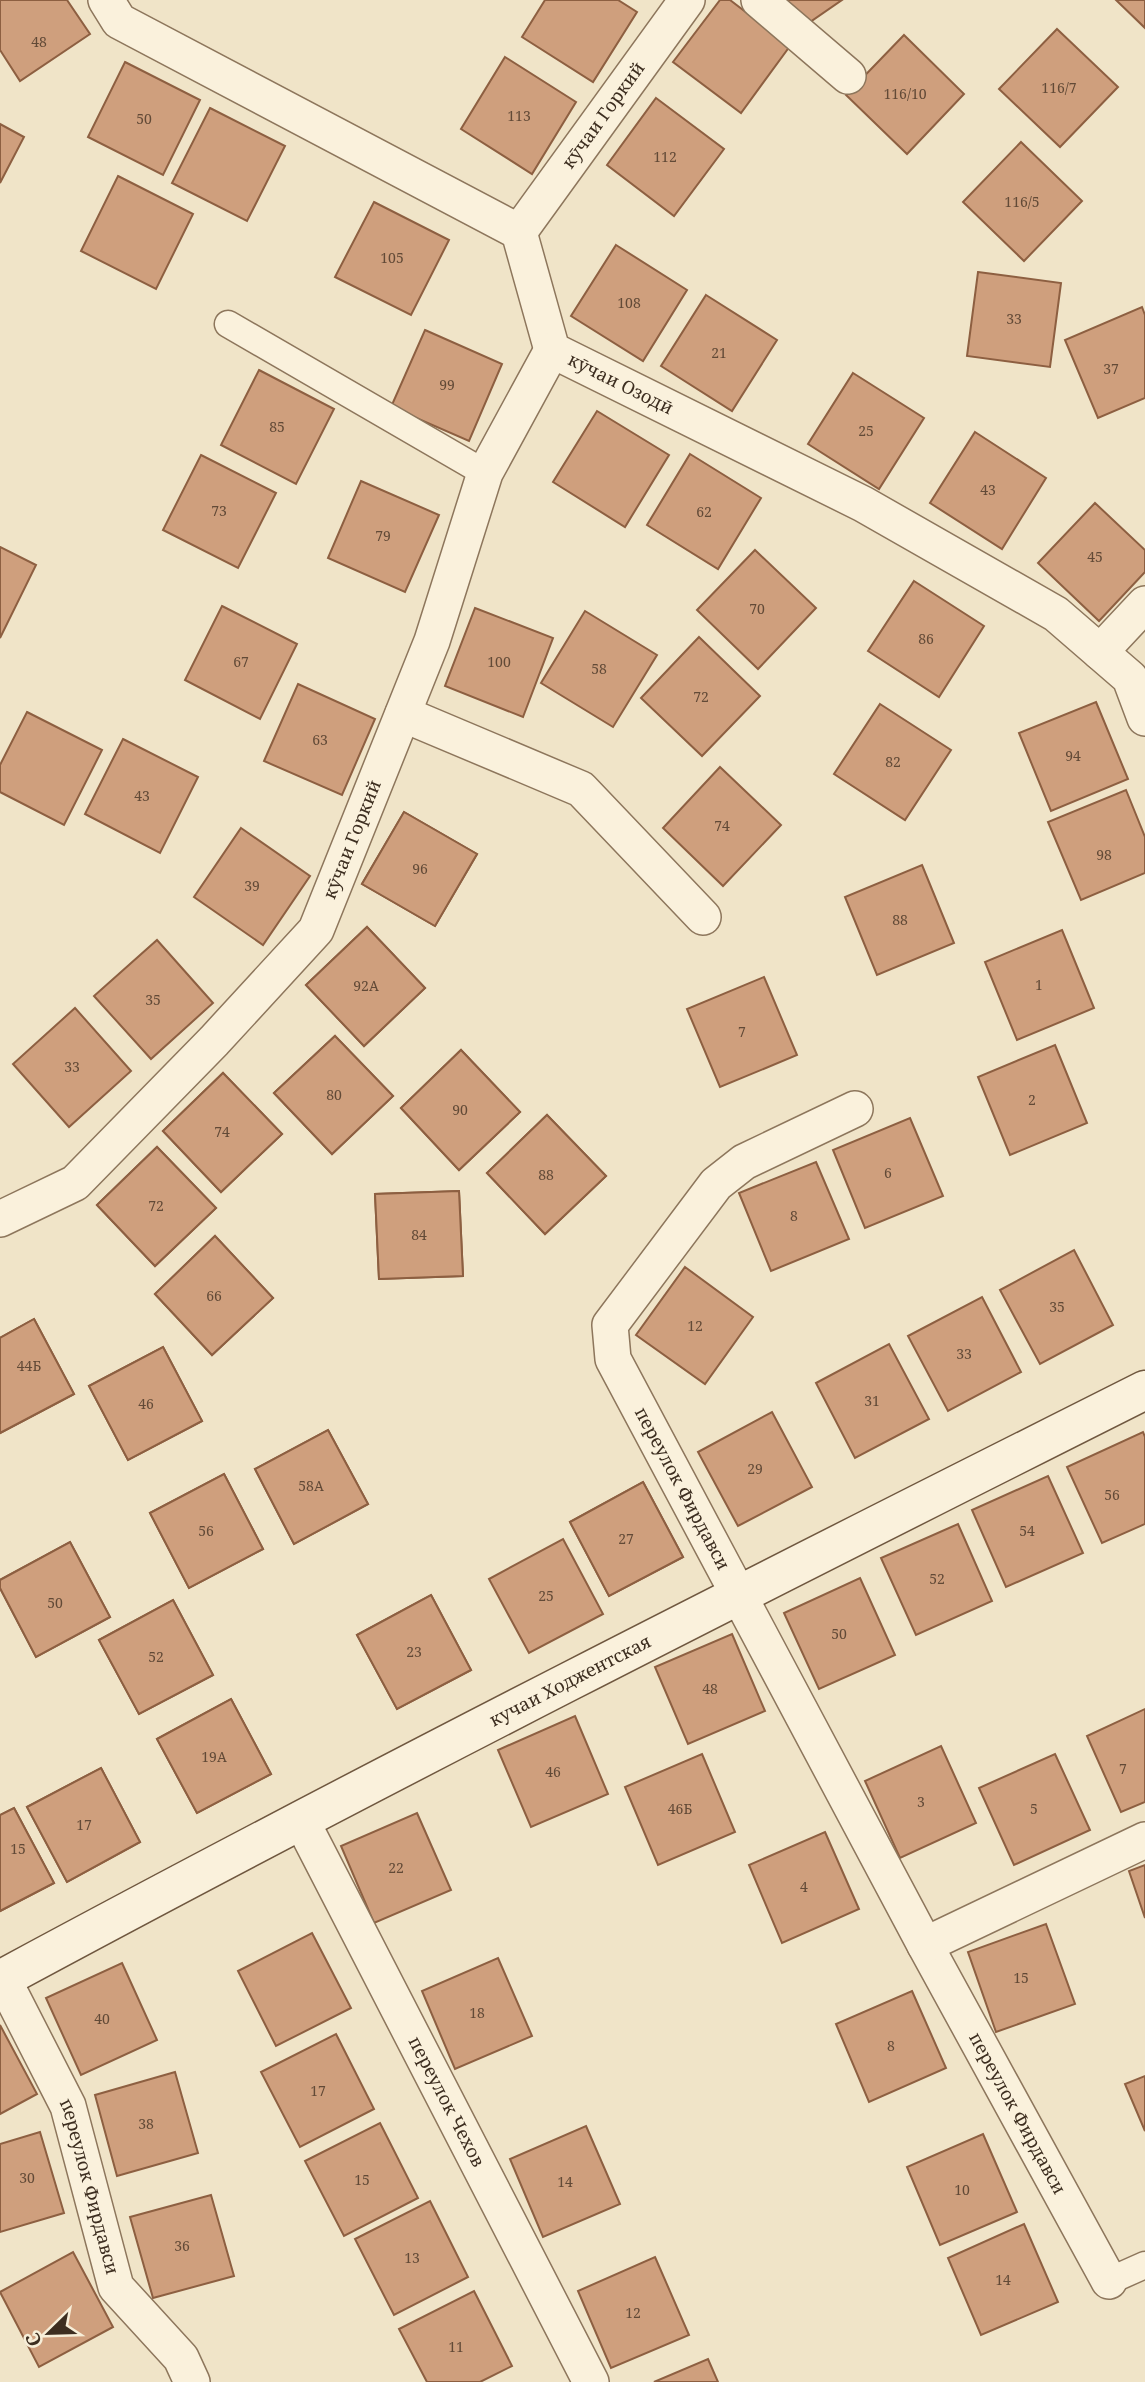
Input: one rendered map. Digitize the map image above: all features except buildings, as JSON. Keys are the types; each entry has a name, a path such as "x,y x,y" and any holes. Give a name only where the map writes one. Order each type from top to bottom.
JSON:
{"main road":[{"name":"кучаи Ходжентская","path":"1,1979 301,1820 738,1595 1145,1390"}],"street":[{"path":"106,0 120,21 519,232"},
{"name":"кӯчаи Горкий","path":"519,232 687,0"},
{"path":"759,0 848,76"},
{"name":"кӯчаи Озодӣ","path":"519,232 552,350 863,503 1056,614 1130,678 1145,718"},
{"path":"228,324 485,473"},
{"name":"кӯчаи Горкий","path":"0,1219 75,1183 214,1041 317,930 432,641 485,473 552,350"},
{"path":"1100,652 1145,604"},
{"path":"403,714 581,789 703,917"},
{"name":"переулок Фирдавси","path":"855,1109 744,1162 716,1184 610,1325 613,1359 925,1945 1110,2281"},
{"name":"переулок Чехов","path":"301,1820 591,2382"},
{"path":"925,1945 1145,1840"},
{"name":"переулок Фирдавси","path":"1,1979 68,2106 117,2287 181,2358 192,2382"},
{"path":"1110,2281 1145,2265"}]}
